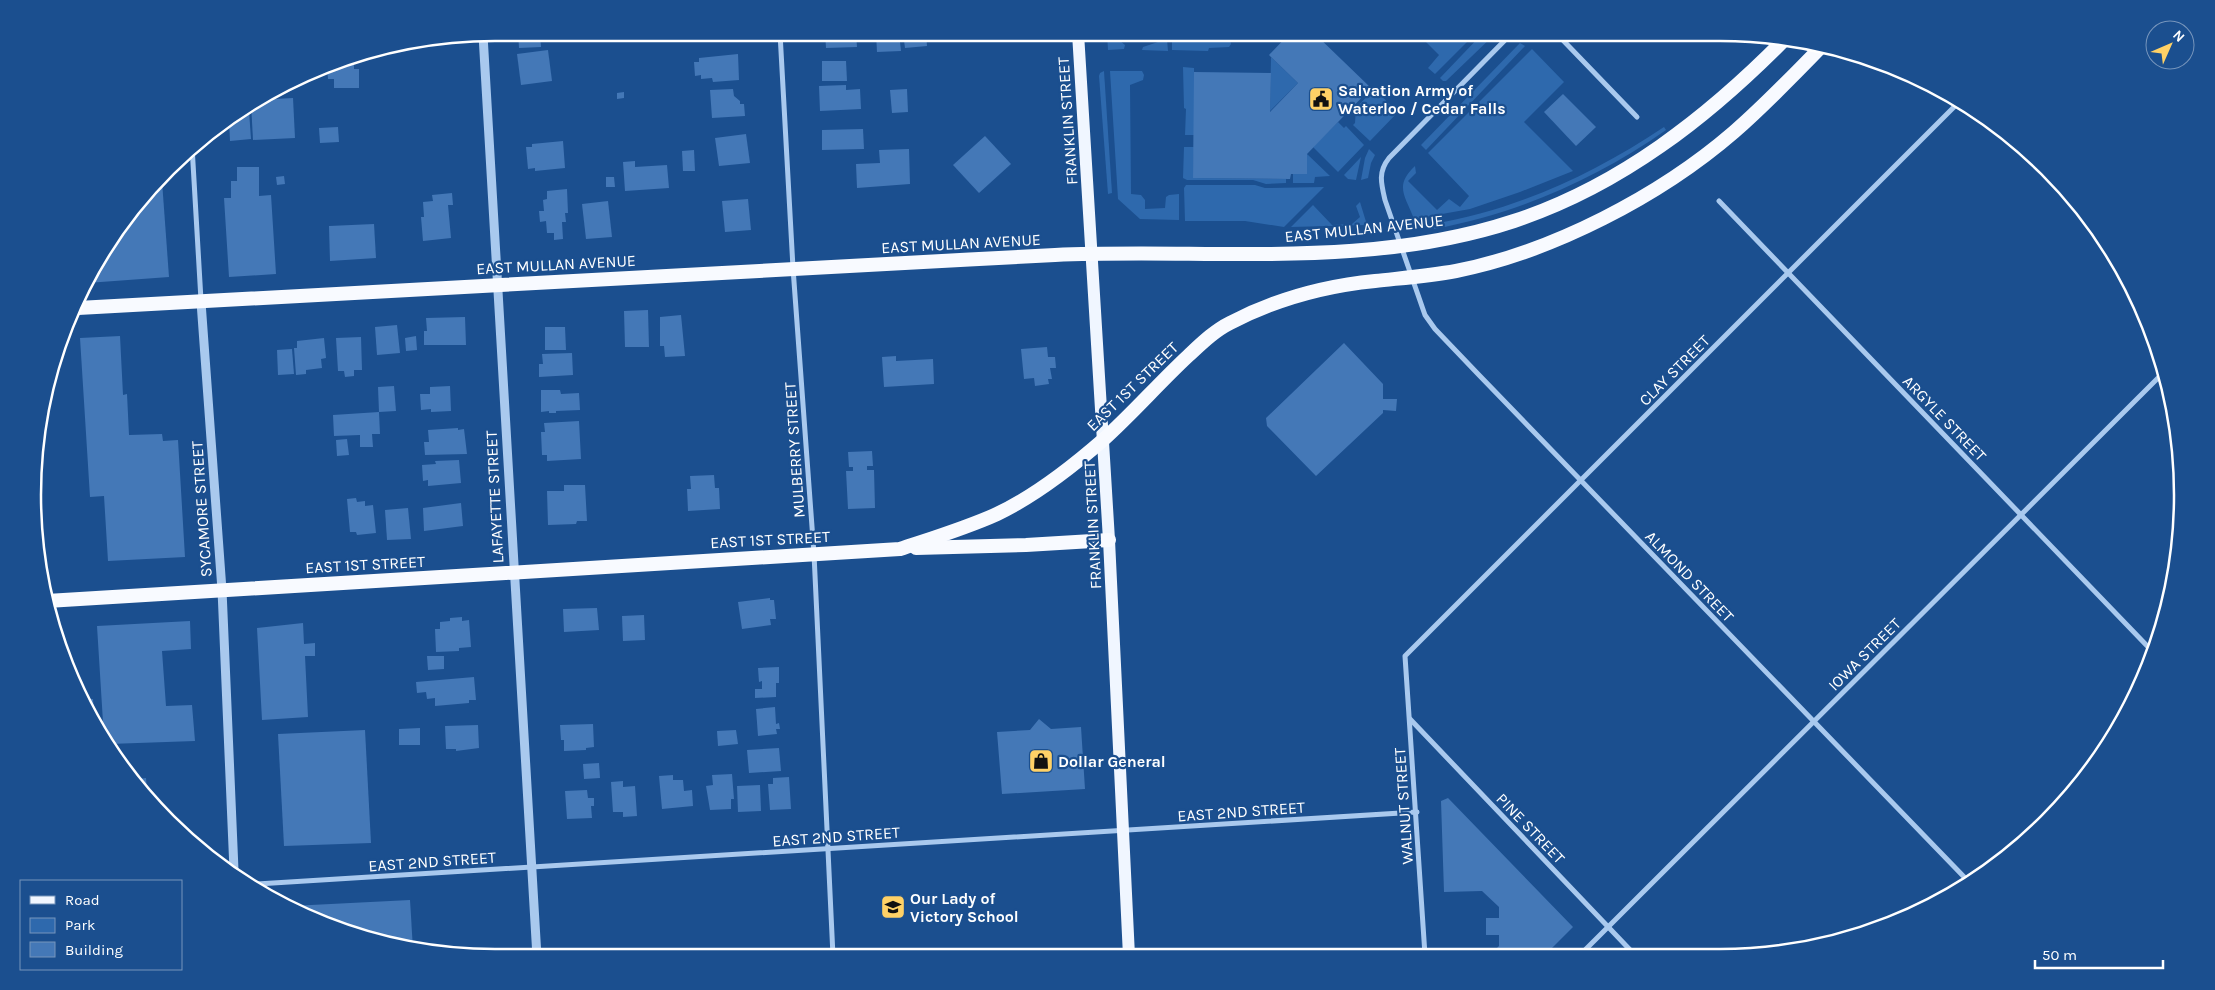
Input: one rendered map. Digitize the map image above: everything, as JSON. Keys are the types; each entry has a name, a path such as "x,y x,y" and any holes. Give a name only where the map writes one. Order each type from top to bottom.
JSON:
{"highway":[{"name":"EAST MULLAN AVENUE","path":"82,308 794,268 1092,254 1305,254 1400,246 1446,239 1516,220 1575,196 1618,174 1662,147 1702,117 1779,45"},
{"path":"1412,278 1456,271 1528,250 1588,226 1635,201 1677,175 1732,134 1816,52"},
{"name":"EAST 1ST STREET","path":"54,601 900,549 999,513 1035,491 1104,439 1205,340 1227,325 1276,302 1300,294 1373,281 1412,278"},
{"path":"900,549 1110,540"}],"main road":[{"name":"FRANKLIN STREET","path":"1079,41 1110,540 1129,949"}],"street":[{"name":"LAFAYETTE STREET","path":"483,41 536,949"},
{"name":"MULBERRY STREET","path":"781,41 814,554 833,949"},
{"name":"ALMOND STREET","path":"1503,41 1384,165 1380,177 1400,246 1425,315 1435,329 1580,481 1964,877"},
{"path":"1565,41 1637,117"},
{"name":"CLAY STREET","path":"1405,656 1954,107"},
{"name":"SYCAMORE STREET","path":"193,157 222,590 234,865"},
{"name":"ARGYLE STREET","path":"1719,201 2148,647"},
{"name":"IOWA STREET","path":"1586,949 2158,378"},
{"name":"WALNUT STREET","path":"1405,656 1417,812 1425,949"},
{"name":"PINE STREET","path":"1410,719 1629,949"},
{"name":"EAST 2ND STREET","path":"261,884 1417,812"}],"green space":[{"path":"1107,41 1120,41 1125,45 1124,49 1108,50"},
{"path":"1167,41 1168,51 1142,50 1143,47"},
{"path":"1172,41 1230,41 1231,44 1229,47 1209,48 1208,51 1172,50"},
{"path":"1425,41 1468,41 1435,74 1428,68 1439,55"},
{"path":"1475,41 1488,41 1446,81 1440,78"},
{"path":"1520,43 1525,46 1426,150 1421,145"},
{"path":"1532,49 1564,82 1524,122 1573,171 1470,209 1414,219 1403,191 1403,185 1405,179 1415,166 1416,173 1408,181 1437,210 1449,199 1460,207 1469,196 1428,153"},
{"path":"1271,57 1298,83 1270,111"},
{"path":"1183,67 1194,68 1194,135 1185,135 1186,109 1184,108"},
{"path":"1104,71 1112,193 1108,194 1099,76"},
{"path":"1110,71 1142,71 1144,75 1143,80 1130,85 1131,194 1141,195 1145,200 1145,209 1165,208 1166,197 1179,194 1179,220 1140,219 1118,199"},
{"path":"1374,89 1398,112 1370,141 1353,125 1355,123 1356,108"},
{"path":"1338,122 1344,128 1346,126 1364,145 1338,172 1313,147"},
{"path":"1664,127 1666,130 1639,148 1584,179 1556,192 1496,214 1434,229 1433,224 1494,210 1553,188 1610,160"},
{"path":"1184,147 1194,147 1193,178 1286,179 1286,183 1266,184 1253,180 1187,180 1183,178"},
{"path":"1369,149 1375,155 1368,178 1361,180 1365,158"},
{"path":"1307,154 1330,176 1315,177 1314,183 1293,183 1293,174"},
{"path":"1361,157 1356,180 1348,179 1344,175"},
{"path":"1186,185 1255,185 1265,188 1324,187 1284,227 1245,221 1185,221 1184,188"},
{"path":"1360,202 1367,225 1291,227 1313,205 1332,225 1352,224 1360,217 1356,206"}],"building":[{"path":"519,41 541,41 541,47 519,48"},
{"path":"826,41 857,41 857,47 826,48"},
{"path":"876,41 900,41 901,51 877,52"},
{"path":"904,41 927,41 927,46 905,48"},
{"name":"Salvation Army of Waterloo / Cedar Falls","path":"1282,41 1322,41 1371,88 1307,154 1307,174 1291,174 1290,179 1193,178 1194,72 1271,73 1270,112 1298,83 1269,55"},
{"path":"548,50 552,81 521,85 517,54"},
{"path":"738,54 739,80 713,82 712,78 701,79 701,75 695,76 694,62 699,62 699,58"},
{"path":"822,61 846,61 847,81 822,81"},
{"path":"349,65 354,65 354,69 359,69 359,88 334,88 334,79 328,79 328,73"},
{"path":"846,85 846,90 860,89 861,109 820,111 819,86"},
{"path":"733,89 734,96 740,101 740,104 744,104 745,116 712,118 710,90"},
{"path":"907,89 908,112 892,113 890,90"},
{"path":"624,92 624,98 617,99 617,93"},
{"path":"1563,94 1596,127 1576,146 1544,112"},
{"path":"293,98 295,138 253,140 252,113 273,99"},
{"path":"249,114 251,139 230,141 229,128"},
{"path":"338,127 339,142 320,143 319,128"},
{"path":"863,129 864,149 822,150 822,130"},
{"path":"746,134 750,163 719,166 715,138"},
{"path":"985,136 1011,164 979,193 953,165"},
{"path":"563,141 565,168 535,171 535,168 528,169 526,147 532,147 532,144"},
{"path":"909,149 910,184 857,188 856,164 880,163 879,150"},
{"path":"694,150 695,171 683,171 682,151"},
{"path":"635,161 635,167 667,165 669,188 625,191 623,162"},
{"path":"237,167 259,167 259,196 271,195 276,274 229,277 224,198 231,198 231,181 237,181"},
{"path":"284,176 285,184 277,185 276,177"},
{"path":"606,177 614,177 615,187 606,187"},
{"path":"162,187 169,277 94,282 135,219"},
{"path":"567,189 568,213 565,213 566,222 562,222 563,239 554,240 554,233 547,233 546,221 540,222 539,211 544,211 543,200 547,199 547,191"},
{"path":"452,193 453,205 448,205 451,238 423,241 421,217 424,217 423,202 433,201 432,195"},
{"path":"748,199 751,230 725,232 722,201"},
{"path":"608,201 612,237 586,239 582,204"},
{"path":"374,224 376,258 330,261 329,226"},
{"path":"648,310 649,347 625,347 624,311"},
{"path":"681,315 685,356 665,357 664,346 660,346 660,317"},
{"path":"465,317 466,345 424,345 424,331 427,331 426,318"},
{"path":"397,325 400,353 377,355 375,327"},
{"path":"545,327 565,327 566,350 545,350"},
{"path":"120,336 123,395 127,394 129,435 162,434 163,441 178,440 185,557 108,561 104,496 90,497 80,338"},
{"path":"416,336 417,350 406,351 405,338"},
{"path":"361,337 362,370 354,370 354,376 345,377 344,371 338,371 336,338"},
{"path":"324,338 326,358 321,359 322,368 306,370 306,374 296,375 294,348 297,348 297,341"},
{"path":"1344,343 1383,384 1383,399 1397,399 1396,411 1383,410 1383,413 1316,476 1267,426 1266,418"},
{"path":"1047,347 1048,357 1055,357 1056,368 1050,368 1052,379 1048,379 1049,384 1035,386 1034,378 1024,379 1021,349"},
{"path":"292,349 294,374 278,375 277,350"},
{"path":"572,353 573,375 539,377 539,364 543,364 542,354"},
{"path":"896,356 896,361 933,359 934,384 884,387 882,357"},
{"path":"394,386 396,411 379,412 378,387"},
{"path":"450,386 451,411 431,412 431,409 421,410 420,394 430,394 430,387"},
{"path":"541,390 560,390 561,394 579,393 580,410 556,411 556,413 549,413 549,411 541,412"},
{"path":"379,412 380,434 372,434 373,447 360,447 360,435 334,436 333,415"},
{"path":"579,421 581,459 547,461 547,455 542,455 541,432 545,432 544,423"},
{"path":"458,428 458,430 464,429 467,454 425,455 424,442 429,442 428,430"},
{"path":"347,439 349,455 337,456 336,440"},
{"path":"872,451 873,466 867,466 867,470 874,470 875,508 848,509 846,471 853,471 853,467 849,467 848,452"},
{"path":"459,460 461,483 428,486 428,480 423,481 422,465 436,464 435,461"},
{"path":"714,475 715,488 719,488 720,509 688,511 687,489 691,489 690,476"},
{"path":"564,485 585,485 587,521 577,521 576,524 548,525 547,491 564,491"},
{"path":"356,498 357,502 365,501 365,506 373,505 376,533 357,535 356,532 350,532 347,499"},
{"path":"461,503 463,526 424,531 423,508"},
{"path":"408,508 411,539 387,540 385,510"},
{"path":"770,598 770,600 774,600 776,619 770,619 771,625 742,629 738,602"},
{"path":"597,608 599,630 564,632 563,609"},
{"path":"644,615 645,640 623,641 622,616"},
{"path":"462,617 462,621 469,620 471,647 459,648 459,651 436,652 435,629 440,629 440,622 450,621 450,618"},
{"path":"190,621 191,649 162,651 166,706 192,705 195,741 116,744 103,724 97,626"},
{"path":"303,623 304,644 315,643 315,656 305,656 308,717 262,720 257,628"},
{"path":"427,656 444,656 444,669 428,670"},
{"path":"779,667 779,683 776,683 776,697 755,698 755,689 762,689 762,681 759,682 758,668"},
{"path":"474,677 476,700 469,700 469,703 435,706 435,698 427,699 426,692 417,693 416,682"},
{"path":"775,707 776,724 779,723 780,729 776,729 777,734 758,736 756,709"},
{"name":"Dollar General","path":"1039,719 1051,729 1081,727 1085,789 1002,794 997,732 1030,730"},
{"path":"593,724 594,747 586,748 586,750 564,751 564,740 561,740 560,725"},
{"path":"478,725 479,748 456,751 456,749 446,749 445,726"},
{"path":"420,728 420,745 399,745 399,729"},
{"path":"365,730 371,843 284,846 278,734"},
{"path":"736,730 738,744 718,746 717,731"},
{"path":"779,748 781,771 749,773 747,750"},
{"path":"599,763 600,778 584,779 583,764"},
{"path":"732,774 734,799 731,799 731,809 710,810 706,786 713,785 712,775"},
{"path":"673,775 673,780 683,780 684,791 692,790 693,806 662,809 659,776"},
{"path":"789,777 791,809 770,810 768,784 773,784 773,778"},
{"path":"146,778 147,785 141,779"},
{"path":"623,781 623,787 635,786 637,816 623,817 623,812 613,812 611,782"},
{"path":"760,785 761,811 738,812 737,786"},
{"path":"587,790 588,798 594,798 594,806 591,806 592,818 567,819 565,791"},
{"path":"1448,798 1573,927 1551,949 1496,949 1499,946 1499,935 1486,935 1486,918 1499,918 1499,907 1482,891 1444,892 1441,801"},
{"path":"410,900 413,941 349,925 302,905"}],"place":[{"name":"Salvation Army of Waterloo / Cedar Falls","path":"1321,99"},
{"name":"Dollar General","path":"1041,761"},
{"name":"Our Lady of Victory School","path":"893,907"}]}
